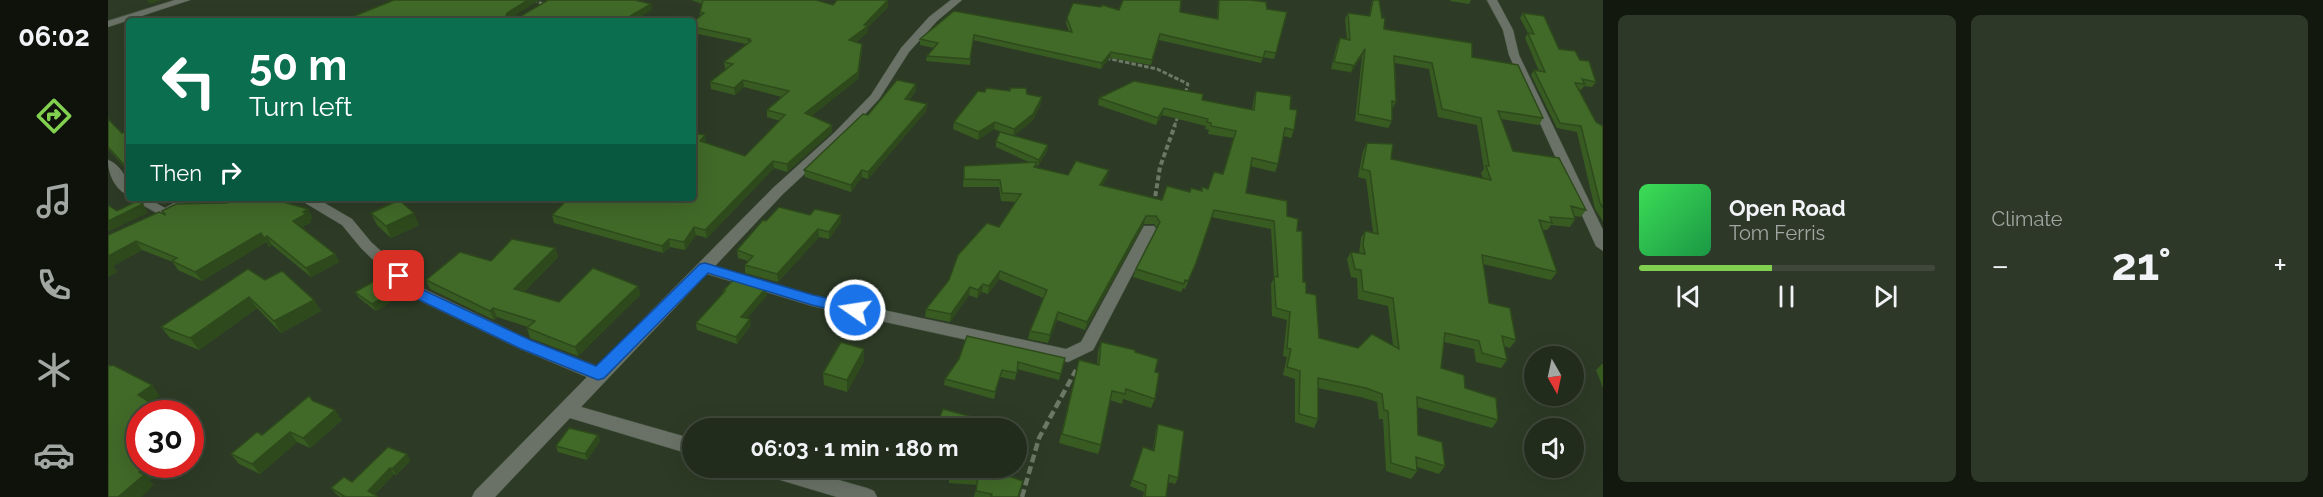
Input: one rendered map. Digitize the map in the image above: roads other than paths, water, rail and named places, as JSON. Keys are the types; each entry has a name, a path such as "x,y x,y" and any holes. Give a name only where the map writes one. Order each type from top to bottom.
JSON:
{"street":[{"path":"127,18 185,0"},
{"path":"482,497 567,410 598,374 705,268 778,191 853,121 889,78 905,50 933,19 957,0"},
{"path":"1492,0 1508,30 1514,55 1603,246"},
{"path":"108,24 126,18"},
{"path":"108,164 126,187"},
{"path":"142,201 164,213"},
{"path":"146,222 189,201"},
{"path":"242,204 264,201"},
{"path":"312,201 347,222 366,244 416,292 524,344 598,374"},
{"path":"180,206 210,205"},
{"path":"705,268 812,300 1068,356 1087,346 1149,229"},
{"path":"567,410 682,444"},
{"path":"801,478 867,497"}]}
